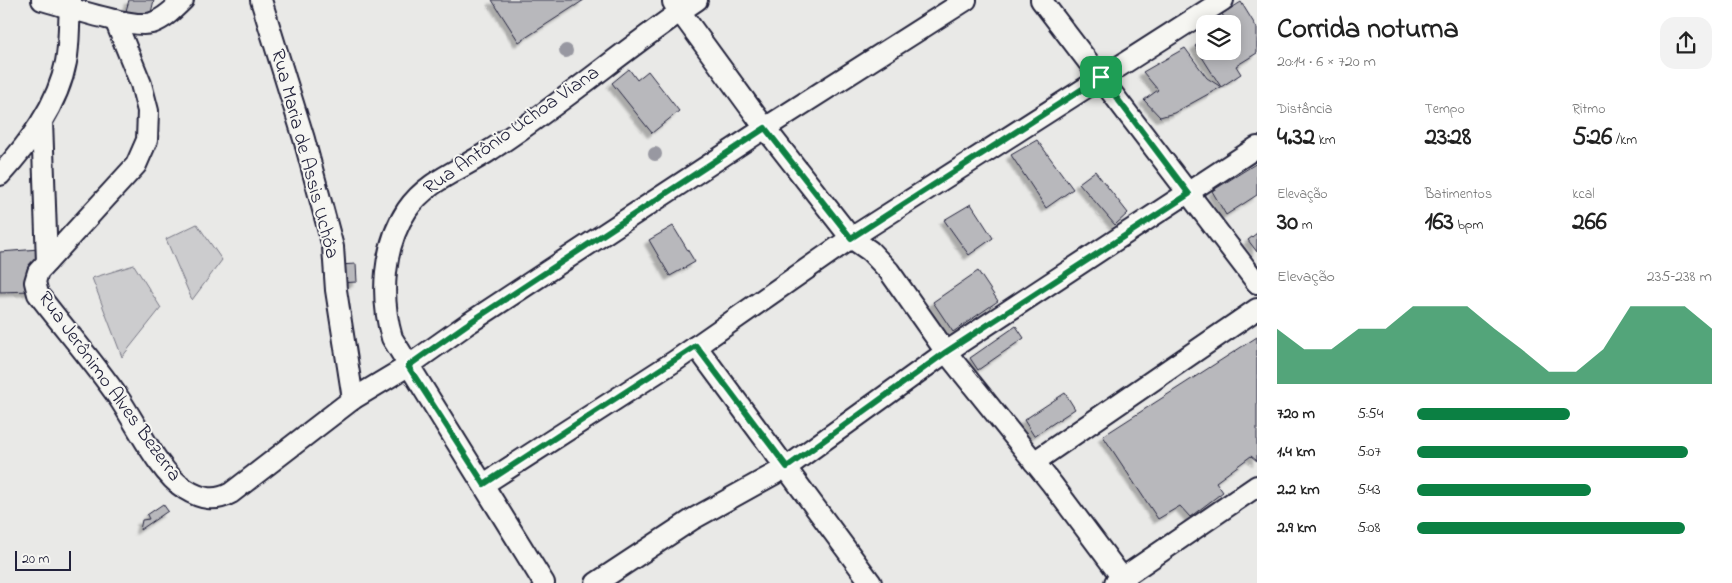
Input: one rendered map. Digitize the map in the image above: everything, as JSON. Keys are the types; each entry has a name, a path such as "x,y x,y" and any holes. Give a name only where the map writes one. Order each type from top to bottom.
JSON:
{"street":[{"path":"42,0 71,4 115,20 151,23"},
{"path":"129,51 151,23 174,9 183,0"},
{"name":"Rua Maria de Assis Uchôa","path":"261,0 304,139 333,247 336,290 353,399"},
{"path":"353,399 408,366 466,325 765,128 966,0"},
{"path":"1042,0 1257,284"},
{"path":"484,484 696,346 851,238 1223,0"},
{"path":"0,175 42,121 55,98 66,62 71,4"},
{"path":"683,4 765,128 851,238 870,251 889,271 946,352 1034,462 1121,581 1257,486"},
{"name":"Rua Antônio Uchoa Viana","path":"544,583 392,338 385,315 387,272 399,224 422,193 434,182 492,150 683,4"},
{"name":"Rua Jerônimo Alves Bezerra","path":"115,20 129,51 148,111 149,125 143,153 136,165 38,272 35,282 38,294 117,396 169,476 185,489 208,500 221,498 231,493 353,399"},
{"path":"42,121 47,262"},
{"path":"596,583 701,514 787,467 946,352 1189,194 1257,147"},
{"path":"1034,462 1257,309"},
{"path":"696,346 871,583"}],"shaded area":[{"path":"197,224 222,260 192,300 166,239"},
{"path":"134,265 161,308 122,357 92,278"}],"building":[{"path":"129,0 154,0 150,17 126,11"},
{"path":"492,0 584,0 519,42"},
{"path":"1241,2 1257,28 1257,53 1236,66 1241,74 1221,87 1204,60 1241,60 1241,15 1222,14"},
{"path":"1185,48 1207,78 1221,87 1174,113 1160,117 1144,100 1158,90 1143,72"},
{"path":"629,69 637,80 648,71 679,111 652,133 612,83"},
{"path":"1037,140 1073,189 1046,208 1011,155"},
{"path":"1257,163 1257,195 1226,215 1212,191"},
{"path":"1095,171 1128,213 1115,225 1079,183"},
{"path":"971,204 993,238 969,255 944,220"},
{"path":"673,226 695,262 670,276 649,240"},
{"path":"1257,233 1257,252 1248,240"},
{"path":"39,249 31,291 0,292 0,252"},
{"path":"356,264 357,282 339,283 338,265"},
{"path":"978,271 998,301 953,332 933,302"},
{"path":"1016,326 1024,338 978,370 970,358"},
{"path":"1257,337 1257,461 1251,456 1216,482 1223,492 1190,517 1180,506 1158,519 1103,436"},
{"path":"1065,393 1075,409 1034,436 1024,420"},
{"path":"163,504 168,511 140,530 142,520 149,519 147,515"}],"route":[{"path":"1101,77 1189,194 946,352 787,467 696,346 484,484 408,366 466,325 765,128 851,238 1101,77"}]}
